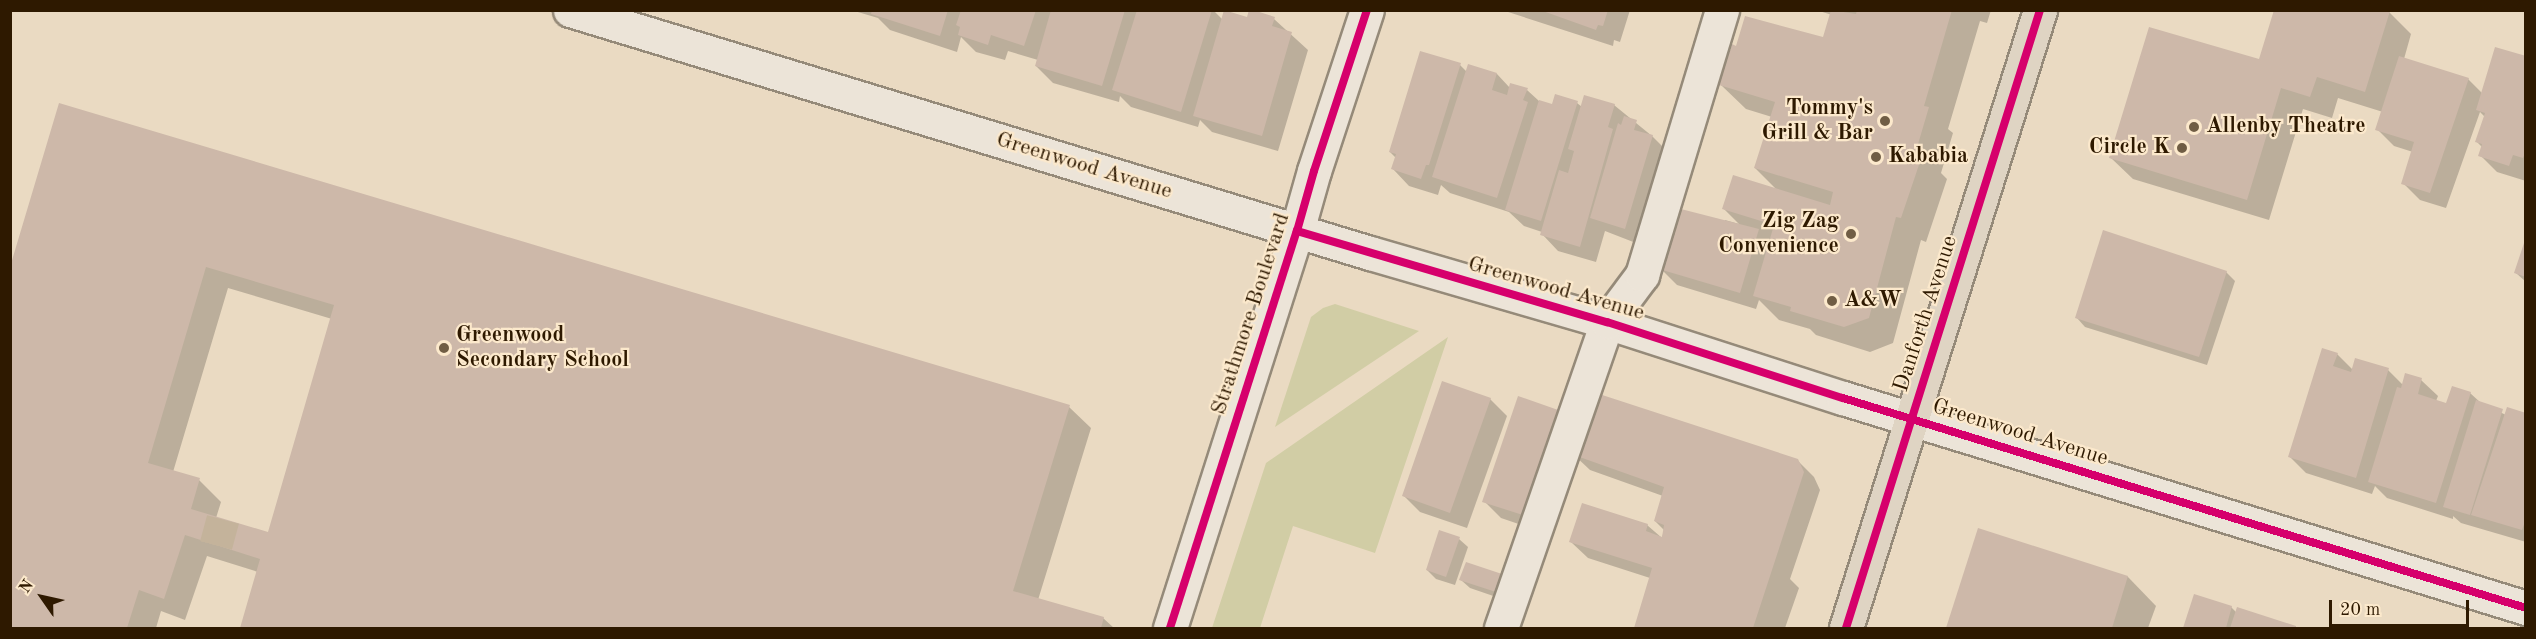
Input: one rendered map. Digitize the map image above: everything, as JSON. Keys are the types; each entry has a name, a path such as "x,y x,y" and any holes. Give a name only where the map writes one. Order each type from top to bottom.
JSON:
{"main road":[{"name":"Danforth Avenue","path":"1846,628 2040,10"}],"street":[{"name":"Greenwood Avenue","path":"570,10 1297,231 1607,322 2526,608"},
{"name":"Strathmore Boulevard","path":"1170,628 1367,10"},
{"path":"1501,628 1607,322 1642,275 1722,10"}],"shaded area":[{"path":"1335,304 1419,331 1275,427 1311,317 1323,308"},
{"path":"1448,337 1375,553 1293,526 1260,628 1212,628 1266,463"}],"building":[{"path":"872,10 948,10 940,36 871,14"},
{"path":"961,10 1036,10 1024,46 991,35 988,45 958,35 960,27 956,25"},
{"path":"1051,10 1125,10 1102,86 1035,66"},
{"path":"1137,10 1212,10 1181,112 1112,90"},
{"path":"1224,10 1247,17 1249,10 1253,10 1275,17 1272,26 1292,32 1262,136 1193,116"},
{"path":"1540,10 1608,10 1603,26 1598,25 1596,30"},
{"path":"1831,10 1856,14 1857,10 1952,10 1924,106 1929,107 1916,151 1923,153 1901,218 1896,217 1869,318 1844,327 1790,311 1791,307 1753,296 1774,225 1722,209 1733,175 1830,205 1833,192 1754,168 1775,102 1719,85 1732,44 1736,46 1745,16 1823,37"},
{"name":"Allenby Theatre","path":"2274,10 2390,11 2365,92 2317,77 2310,97 2281,88 2247,200 2109,158 2149,27 2259,59"},
{"path":"2495,47 2526,56 2526,151 2523,158 2513,155 2509,166 2478,156 2482,144 2475,142 2485,113 2476,110"},
{"path":"1420,51 1461,63 1429,165 1426,165 1421,179 1391,169 1396,154 1389,152"},
{"path":"2399,56 2469,78 2430,193 2401,184 2414,142 2375,130"},
{"path":"1468,64 1497,73 1492,90 1507,95 1510,83 1528,88 1523,100 1528,102 1497,198 1432,177"},
{"path":"1555,94 1578,101 1541,221 1505,210 1539,100 1552,104"},
{"path":"1584,95 1615,104 1608,127 1613,129 1580,247 1540,235 1559,170 1568,173 1574,151 1568,149"},
{"path":"59,103 1070,405 1013,591 1104,617 1101,628 240,628 260,559 185,535 164,599 139,590 127,628 10,628 10,267","holes":["206,267 334,305 268,532 191,509 200,478 148,463"]},
{"path":"1624,116 1637,120 1634,130 1653,135 1625,229 1590,218 1618,123 1621,125"},
{"path":"1677,208 1759,229 1740,293 1659,269"},
{"path":"2103,230 2227,271 2199,357 2075,318"},
{"path":"2526,240 2526,277 2514,273"},
{"path":"2322,348 2338,353 2333,366 2351,372 2355,358 2389,368 2356,478 2288,457"},
{"path":"2405,373 2422,378 2418,394 2446,403 2452,386 2471,392 2436,503 2368,482 2397,387 2401,388"},
{"path":"1442,381 1491,398 1450,513 1402,496"},
{"path":"1593,392 1798,459 1804,472 1753,628 1634,628 1652,568 1569,542 1582,503 1648,524 1646,531 1662,537 1664,525 1654,521 1664,487 1571,454"},
{"path":"1518,396 1561,411 1526,516 1482,502"},
{"path":"2476,400 2503,409 2470,515 2443,507"},
{"path":"2507,407 2526,413 2526,519 2522,530 2471,515"},
{"path":"1978,528 2128,576 2112,628 1946,628"},
{"path":"1439,530 1460,537 1446,577 1426,570"},
{"path":"1466,562 1502,574 1496,592 1459,580"},
{"path":"2194,594 2232,606 2226,628 2183,628"},
{"path":"2237,607 2296,626 2296,628 2230,628"}],"tunnel":[{"path":"216,545 223,519"}],"cycle path":[{"path":"1170,628 1367,10"},
{"path":"1846,628 2040,10"},
{"path":"1297,231 1607,322 1843,398 2526,608"}],"place":[{"name":"Tommy's Grill & Bar","path":"1885,121"},
{"name":"Allenby Theatre","path":"2194,127"},
{"name":"Circle K","path":"2182,148"},
{"name":"Kababia","path":"1876,157"},
{"name":"Zig Zag Convenience","path":"1851,234"},
{"name":"A&W","path":"1832,301"},
{"name":"Greenwood Secondary School","path":"444,348"}]}
